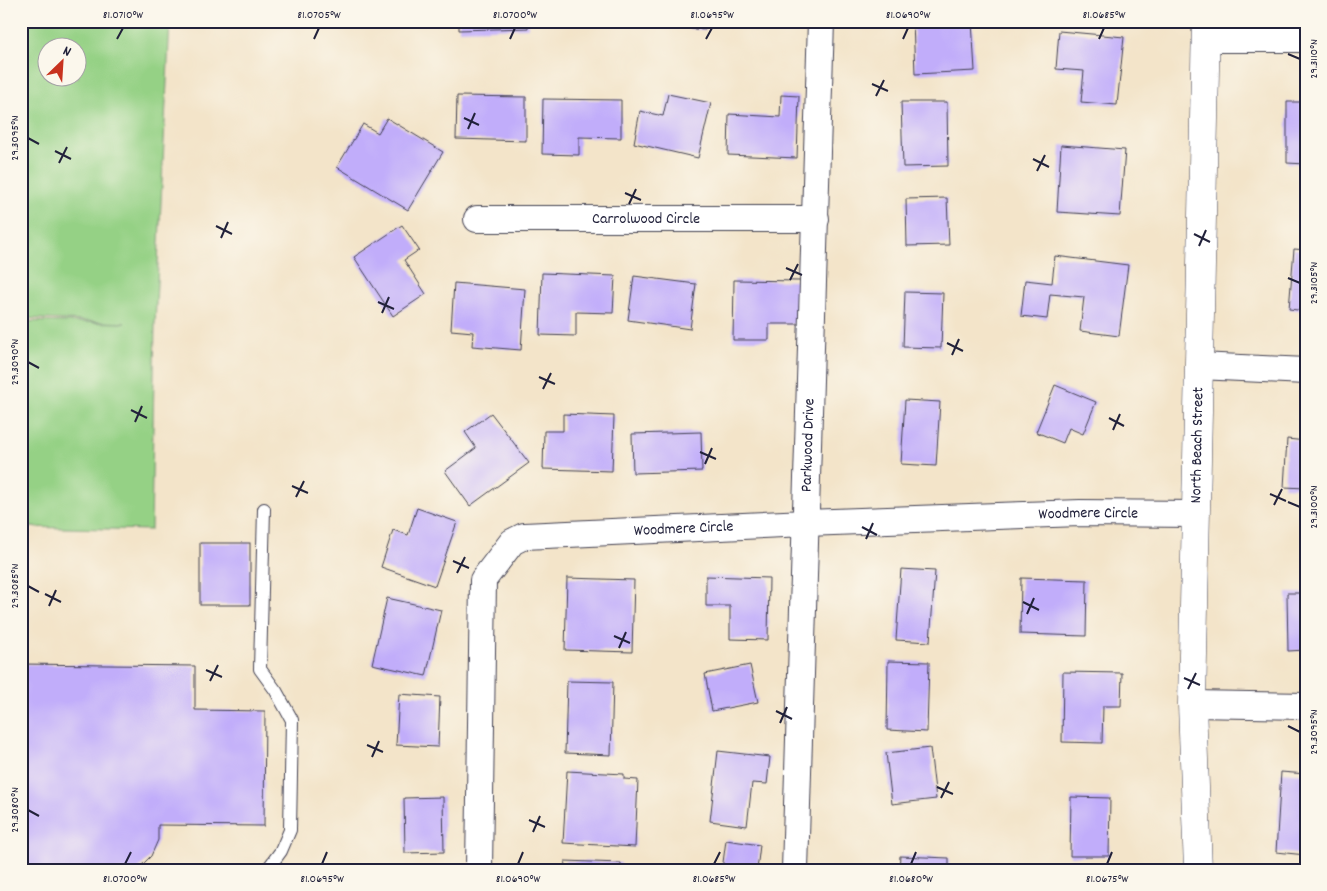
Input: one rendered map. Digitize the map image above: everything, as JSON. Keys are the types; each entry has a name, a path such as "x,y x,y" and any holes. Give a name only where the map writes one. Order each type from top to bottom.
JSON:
{"street":[{"name":"Parkwood Drive","path":"795,870 821,21"},
{"path":"1206,30 1306,39"},
{"name":"North Beach Street","path":"1198,870 1192,704 1206,30"},
{"name":"Carrolwood Circle","path":"477,219 816,219"},
{"path":"1199,366 1306,371"},
{"name":"Woodmere Circle","path":"479,870 483,580 512,542 524,536 1080,513 1196,514"},
{"path":"1192,704 1306,706"}],"lane":[{"path":"264,509 260,669 276,691 292,720 290,830 281,850 267,870"}],"green space":[{"path":"21,21 170,21 155,324 151,530 23,527 24,456 21,455 21,321 125,323 21,318"}],"building":[{"path":"459,21 528,21 528,28 459,30"},
{"path":"662,21 706,21 705,30 662,26"},
{"path":"766,21 791,21 791,24 766,23"},
{"path":"913,21 972,21 975,71 915,74"},
{"path":"1059,31 1124,37 1117,105 1081,102 1084,71 1056,69"},
{"path":"668,94 711,103 698,158 634,143 640,111 663,116"},
{"path":"781,95 799,96 797,158 728,155 729,114 780,117"},
{"path":"457,96 526,97 526,141 456,139"},
{"path":"543,99 621,100 621,138 579,137 579,155 542,154"},
{"path":"901,102 947,102 948,166 903,167"},
{"path":"1287,102 1306,102 1306,164 1287,163"},
{"path":"387,118 443,152 408,210 337,167 363,124 378,133"},
{"path":"1061,145 1125,150 1120,216 1057,212"},
{"path":"947,198 949,245 907,246 906,199"},
{"path":"402,225 419,250 404,260 426,294 393,316 354,257"},
{"path":"1294,249 1306,250 1306,311 1289,309"},
{"path":"1055,256 1128,265 1119,336 1080,331 1084,297 1050,294 1047,319 1021,316 1025,280 1052,283"},
{"path":"542,273 615,276 613,313 576,312 576,336 540,335"},
{"path":"634,276 696,284 690,329 628,320"},
{"path":"734,280 800,281 799,324 769,324 769,340 733,340"},
{"path":"454,283 525,289 521,350 472,346 473,332 451,330"},
{"path":"905,292 943,293 941,348 903,347"},
{"path":"1055,385 1096,402 1083,434 1069,428 1063,443 1036,432"},
{"path":"905,400 940,402 936,466 901,464"},
{"path":"491,413 529,463 470,506 445,471 476,448 465,432"},
{"path":"563,414 614,416 612,471 543,469 544,431 563,431"},
{"path":"701,432 702,471 633,473 632,434"},
{"path":"1287,439 1306,441 1306,488 1284,487"},
{"path":"417,508 457,522 435,586 381,567 393,530 408,535"},
{"path":"200,543 250,543 250,605 200,605"},
{"path":"901,569 935,571 930,642 896,640"},
{"path":"706,576 769,578 768,640 730,639 730,606 706,606"},
{"path":"567,578 634,580 632,652 565,650"},
{"path":"1021,578 1087,580 1086,636 1020,634"},
{"path":"1287,593 1306,593 1306,650 1288,651"},
{"path":"387,598 441,610 426,676 372,664"},
{"path":"888,661 929,662 927,732 887,730"},
{"path":"21,664 195,666 195,710 265,711 264,826 158,825 158,840 151,856 137,870 21,870"},
{"path":"750,665 758,702 712,711 705,674"},
{"path":"1063,672 1122,673 1121,706 1103,706 1102,743 1062,742"},
{"path":"567,681 613,682 611,755 565,753"},
{"path":"399,694 440,697 438,747 396,745"},
{"path":"930,748 936,799 892,804 886,753"},
{"path":"718,751 770,757 767,784 752,783 747,826 710,821"},
{"path":"567,771 624,774 624,779 638,780 635,847 563,843"},
{"path":"1281,772 1306,774 1306,855 1276,852"},
{"path":"443,797 444,852 405,853 404,798"},
{"path":"1071,797 1110,798 1109,856 1070,856"},
{"path":"726,840 760,845 757,870 722,870"},
{"path":"900,856 949,858 949,870 899,870"},
{"path":"565,861 621,863 621,870 564,870"}]}
